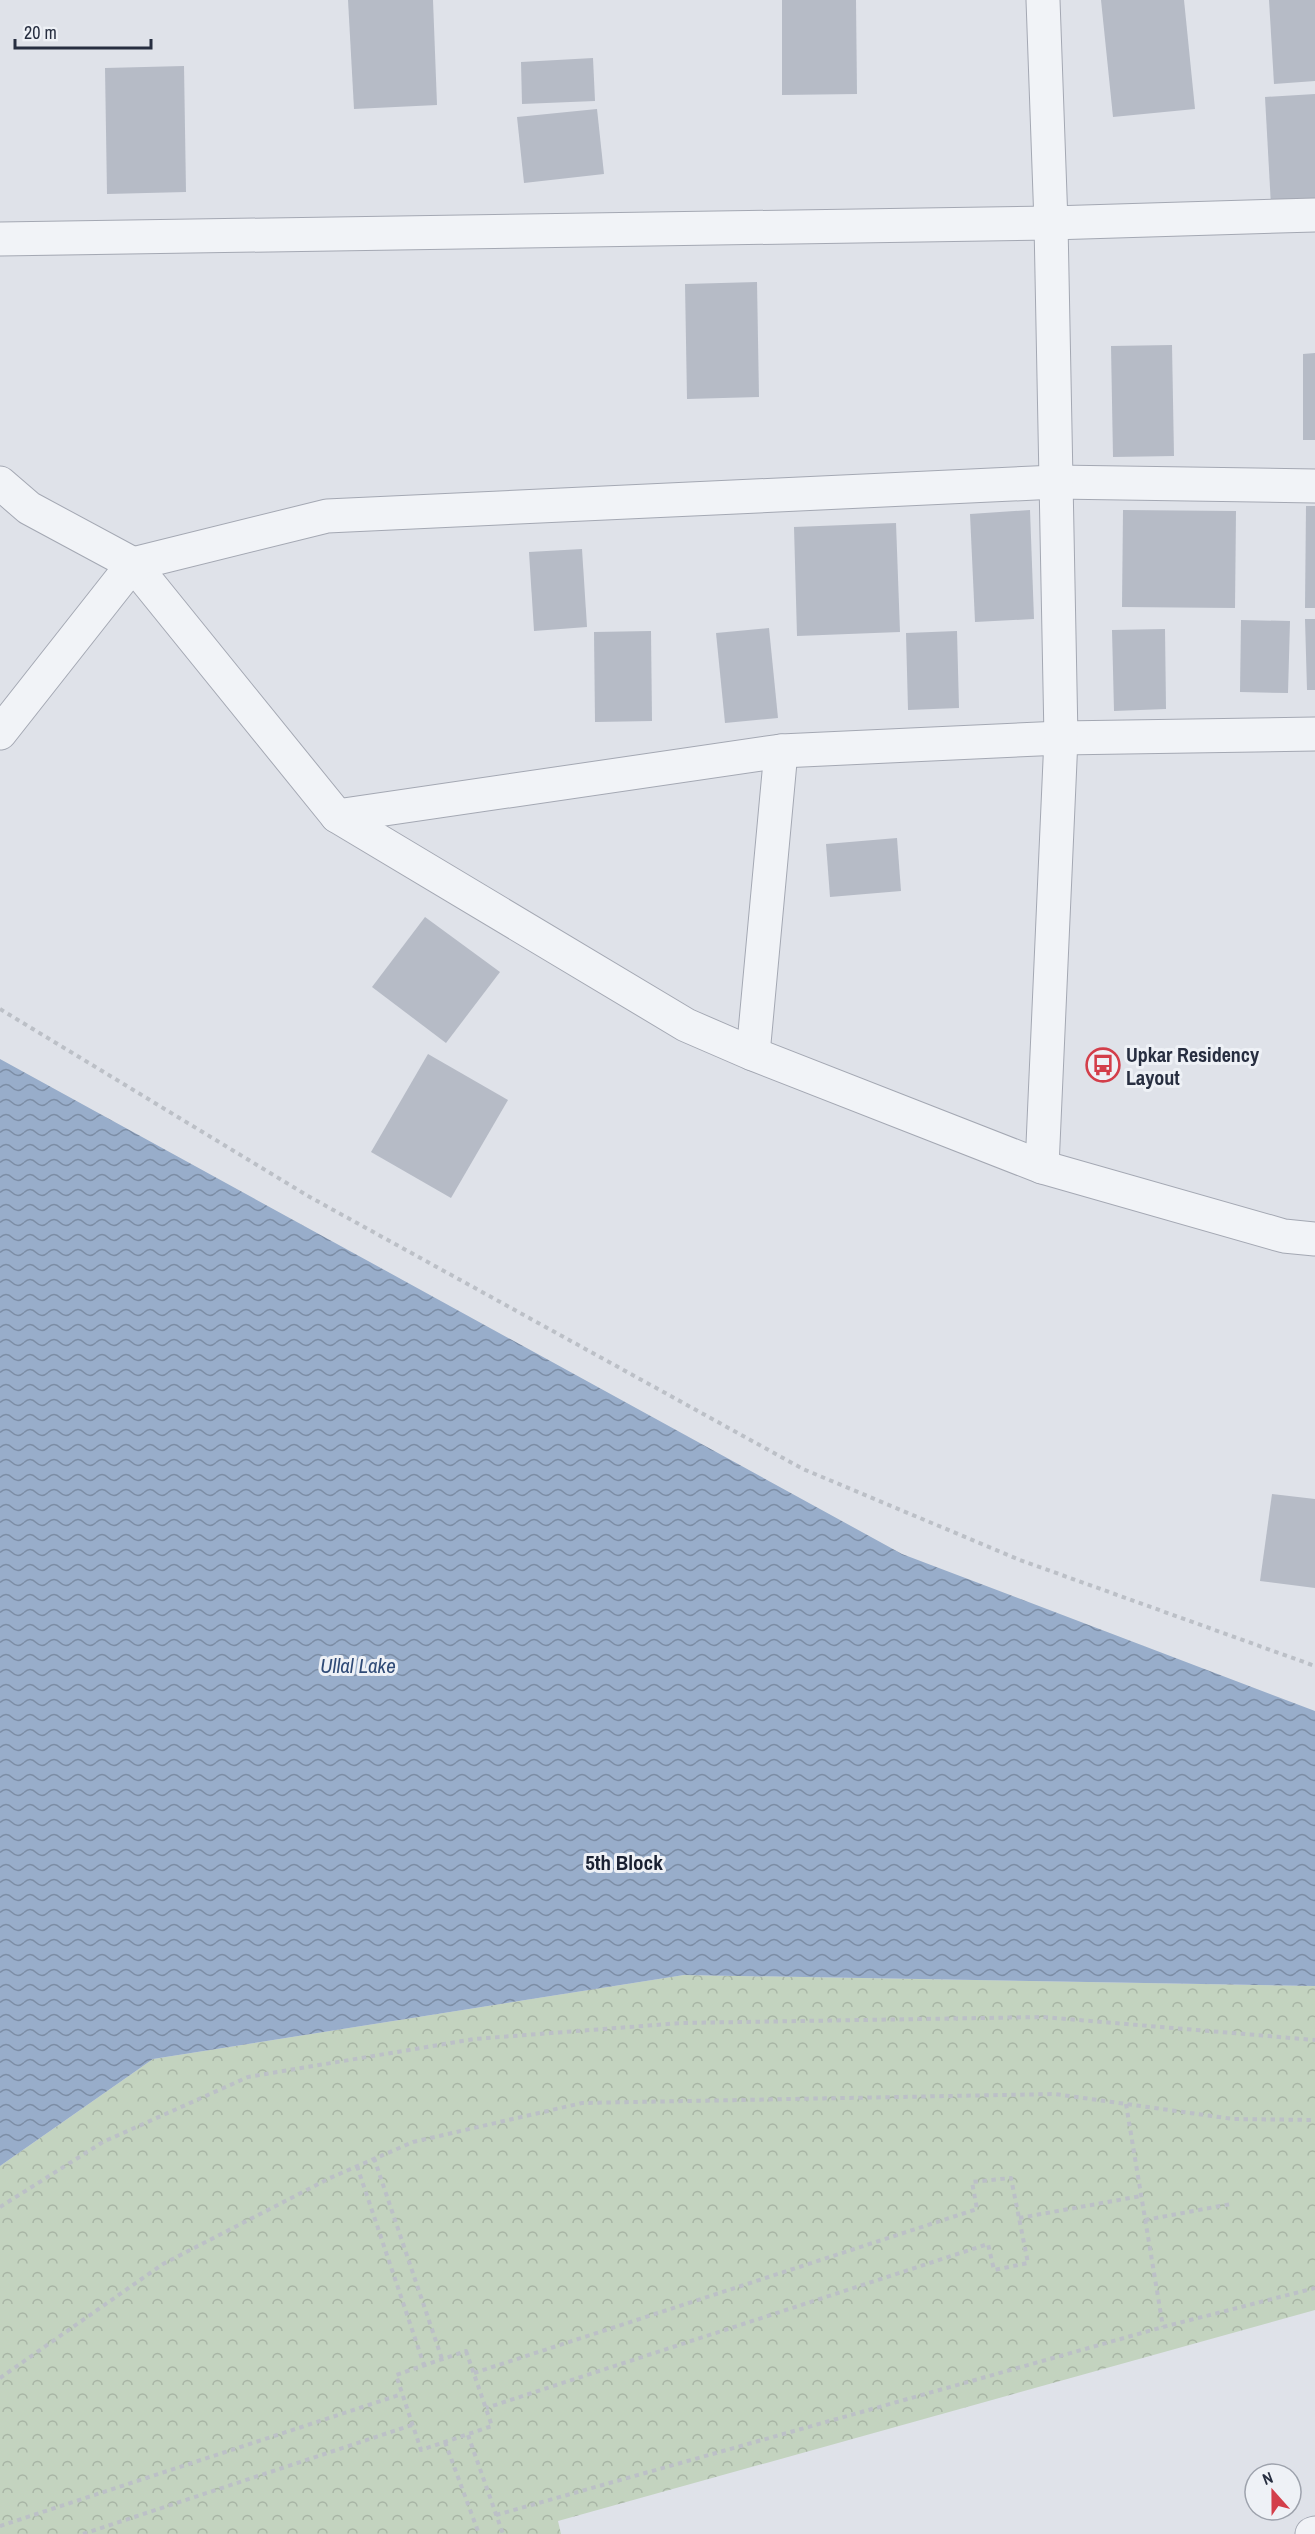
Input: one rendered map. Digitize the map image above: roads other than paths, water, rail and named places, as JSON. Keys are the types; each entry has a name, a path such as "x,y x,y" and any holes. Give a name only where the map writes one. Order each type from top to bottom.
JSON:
{"street":[{"path":"1042,1167 1061,738 1051,223 1043,0"},
{"path":"0,239 1051,223 1315,215"},
{"path":"0,483 29,508 133,564 336,816 686,1025 753,1054 1042,1167 1284,1236 1315,1239"},
{"path":"0,733 133,564 327,516 1056,483 1315,486"},
{"path":"336,816 781,751 1061,738 1315,734"},
{"path":"753,1054 781,751"}],"water":[{"name":"Ullal Lake","path":"0,1059 902,1554 1315,1711 1315,1986 684,1975 153,2059 0,2166"}],"place":[{"name":"Upkar Residency Layout","path":"1103,1065"}],"district":[{"name":"5th Block","path":"624,1862"}]}
